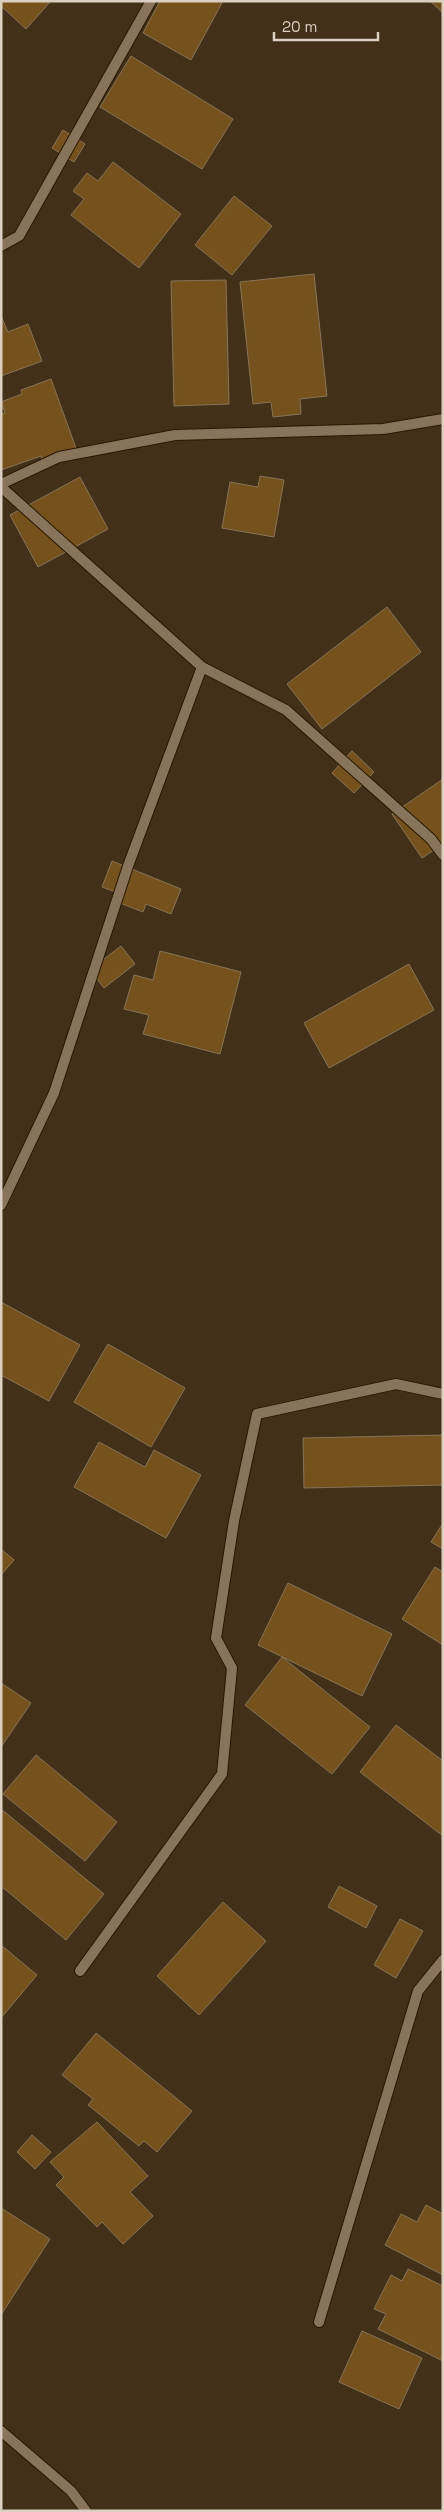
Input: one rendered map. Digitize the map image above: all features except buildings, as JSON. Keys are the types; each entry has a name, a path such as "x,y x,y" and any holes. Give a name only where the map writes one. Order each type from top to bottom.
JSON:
{"street":[{"path":"1,246 19,236 151,1"},
{"path":"443,419 383,429 175,435 59,457 1,486 202,667 286,710 431,839 443,855"},
{"path":"1,1205 54,1093 128,866 202,667"},
{"path":"80,1971 222,1774 232,1668 216,1638 234,1521 257,1414 396,1384 443,1394"},
{"path":"319,2322 418,1991 443,1960"},
{"path":"1,2431 71,2491 86,2511"}]}
